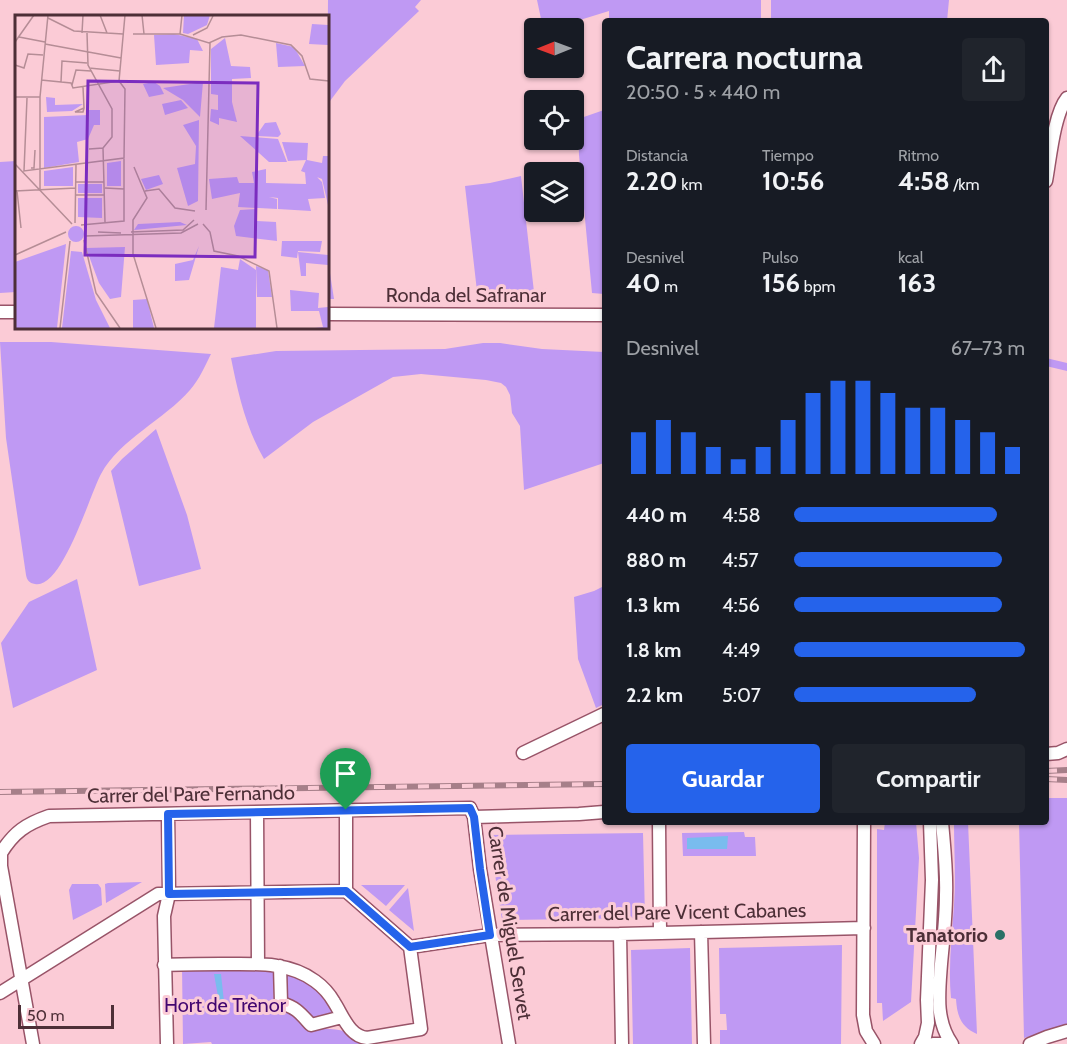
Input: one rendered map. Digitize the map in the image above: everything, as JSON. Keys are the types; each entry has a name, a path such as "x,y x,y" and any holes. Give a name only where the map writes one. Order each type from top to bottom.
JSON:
{"street":[{"path":"1049,164 1057,120 1060,109 1067,98"},
{"name":"Ronda del Safranar","path":"328,314 602,315"},
{"path":"523,753 602,715"},
{"path":"1049,754 1067,749"},
{"path":"346,810 346,891"},
{"name":"Carrer del Pare Fernando","path":"0,853 10,838 29,823 49,816 346,810 579,814 602,812"},
{"path":"257,812 258,964"},
{"name":"Carrer de Miguel Servet","path":"472,812 509,1044"},
{"path":"167,1044 164,915 169,894 168,814"},
{"path":"659,825 660,933"},
{"path":"864,825 863,1015 866,1030 875,1043"},
{"path":"921,1044 928,1023 932,880 930,825"},
{"path":"942,825 946,900 938,999 941,1022 952,1044"},
{"path":"0,853 33,1044"},
{"path":"0,993 158,894 346,891 410,947 421,1029 367,1038 360,1037 349,1028 332,999 315,982 294,970 280,966 258,964 164,965"},
{"name":"Carrer del Pare Vicent Cabanes","path":"410,947 490,935 864,928"},
{"path":"701,932 704,1044"},
{"path":"620,934 622,1044"},
{"path":"280,966 281,1003 299,1011 311,1025 342,1017"},
{"path":"1030,1044 1067,1031"},
{"path":"933,1044 944,1044"}],"green space":[{"path":"328,0 421,0 415,7 419,11 345,81 328,104"},
{"path":"537,0 761,0 761,18 609,18 609,11 584,19 541,18"},
{"path":"771,0 949,0 947,18 771,18"},
{"path":"602,111 602,294 592,293 584,208 584,162 580,162 579,150 584,150 584,117"},
{"path":"15,161 15,292 0,293 0,162"},
{"path":"521,176 524,222 526,222 535,301 478,300 465,186"},
{"path":"328,260 334,299 328,299"},
{"path":"0,342 51,342 211,354 190,390 168,411 119,450 109,462 101,474 65,557 45,582 35,584 29,581 26,575 6,438"},
{"path":"483,343 500,343 542,349 602,352 602,464 524,490 520,426 512,413 510,395 506,387 501,383 486,380 421,374 393,377 313,422 264,459 247,423 231,358 276,351 445,349"},
{"path":"1049,359 1067,363 1067,371 1049,367"},
{"path":"156,429 187,515 201,569 139,586 111,471"},
{"path":"77,579 97,670 13,708 1,643 29,602"},
{"path":"602,587 602,705 596,708 578,659 574,597"},
{"path":"1049,798 1067,798 1067,1025 1024,1038 1019,825 1049,825"},
{"path":"885,825 916,825 919,858 911,1002 883,1021 882,1003 877,1003 877,829 884,830"},
{"path":"954,825 968,825 977,1034 964,1024 957,1011 956,999 951,998 950,963 955,885"},
{"path":"744,832 745,837 755,837 756,856 683,856 682,833"},
{"path":"643,833 645,918 502,920 489,835"},
{"path":"142,882 106,903 105,884"},
{"path":"72,884 98,884 101,888 102,905 73,920 69,890"},
{"path":"361,885 405,885 386,906"},
{"path":"408,888 414,931 389,910"},
{"path":"842,945 841,1044 720,1044 720,1030 727,1030 726,1014 720,1014 719,948"},
{"path":"690,948 692,1044 633,1044 631,950"},
{"name":"Hort de Trènor","path":"273,965 274,1006 289,1011 306,1030 344,1031 361,1044 212,1044 211,1042 183,1044 182,966"},
{"path":"286,975 309,985 337,1012 313,1019 286,999"}],"water":[{"path":"728,836 727,849 687,849 687,838"},
{"path":"214,974 221,974 224,1002 219,1002"}],"railway":[{"path":"1049,771 1067,770"},
{"path":"1049,779 1067,780"},
{"path":"0,792 602,784"}],"place":[{"name":"Tanatorio","path":"1000,935"}],"route":[{"path":"470,808 474,817 490,935 410,947 346,891 169,894 168,814 346,810 470,808"}]}
